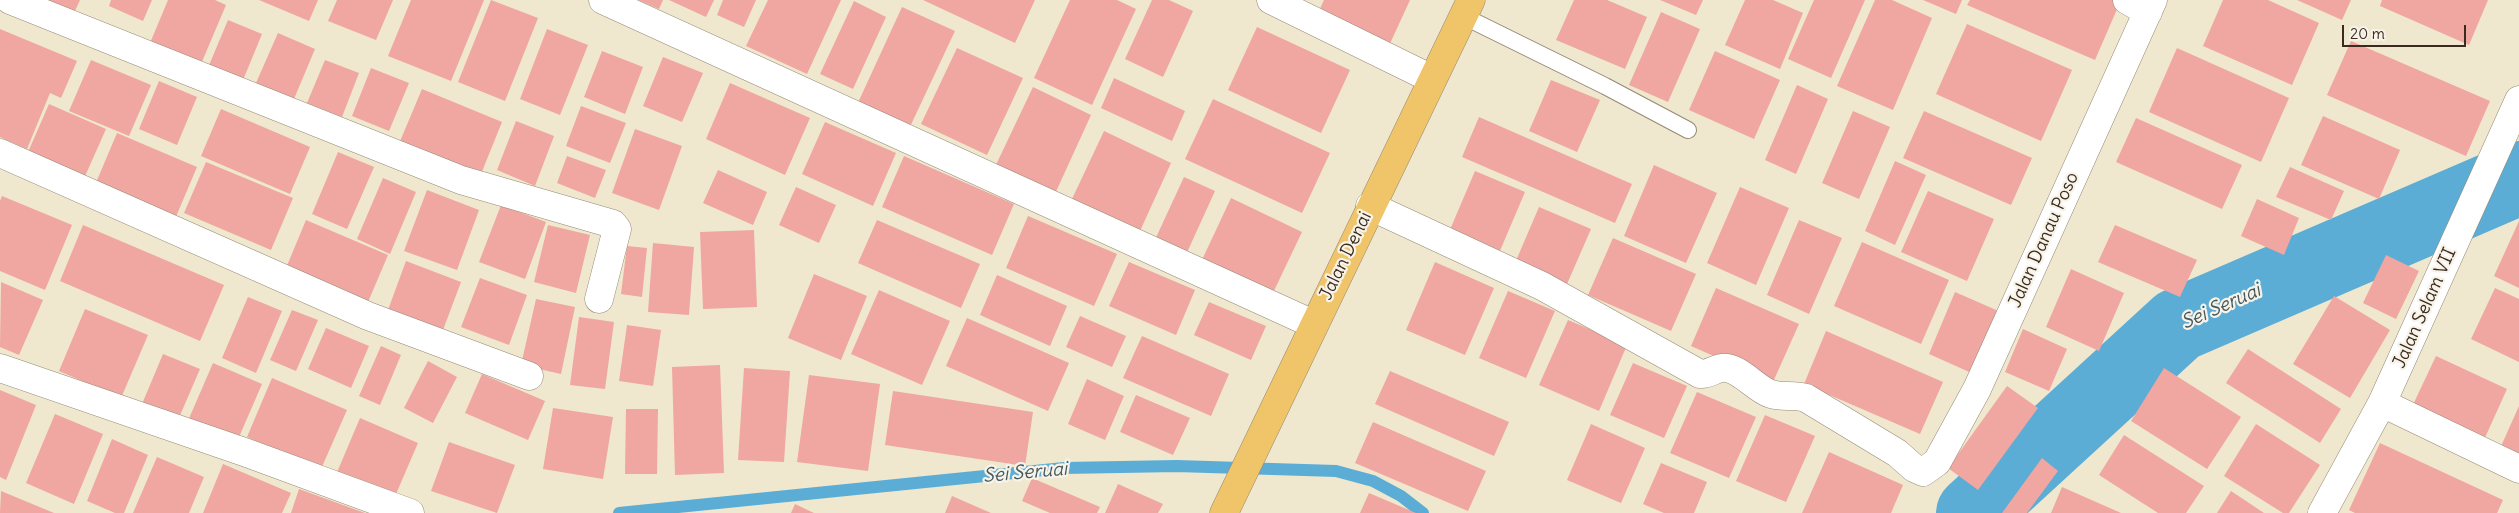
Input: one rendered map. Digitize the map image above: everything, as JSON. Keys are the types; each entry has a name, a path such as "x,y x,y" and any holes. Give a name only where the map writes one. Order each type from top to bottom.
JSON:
{"main road":[{"name":"Jalan Denai","path":"1226,508 1467,8"}],"street":[{"path":"10,0 461,180 613,224 617,230 599,299"},
{"path":"604,0 1314,324"},
{"path":"1271,0 1432,79"},
{"name":"Jalan Danau Poso","path":"1370,206 1542,286 1700,374 1708,375 1718,369 1726,368 1770,394 1779,396 1793,394 1806,398 1897,453 1914,468 1923,472 1937,462 1977,389 2143,4"},
{"name":"Jalan Selam VII","path":"2322,513 2382,403 2519,100"},
{"path":"0,153 368,316 529,376"},
{"path":"0,368 247,453 410,513"},
{"path":"2382,403 2519,469"}],"lane":[{"path":"1467,8 1605,86 1688,130"}],"building":[{"path":"43,0 80,0 74,13"},
{"path":"111,0 152,0 143,21 109,6"},
{"path":"168,0 215,0 226,5 201,64 150,43"},
{"path":"259,0 318,0 309,21"},
{"path":"337,0 393,0 376,40 328,21"},
{"path":"411,0 484,0 451,81 388,56"},
{"path":"491,0 538,18 505,101 458,82"},
{"path":"638,0 663,0 659,9"},
{"path":"669,0 714,0 706,17"},
{"path":"723,0 756,0 744,27 717,15"},
{"path":"768,0 841,0 807,74 746,46"},
{"path":"923,0 1035,0 1015,43"},
{"path":"1070,0 1117,0 1136,9 1092,105 1034,78"},
{"path":"1152,0 1169,0 1193,11 1163,77 1125,59"},
{"path":"1324,0 1410,0 1388,48 1317,15"},
{"path":"1574,0 1607,0 1647,17 1625,69 1556,40"},
{"path":"1660,0 1703,0 1696,15"},
{"path":"1745,0 1773,0 1803,13 1780,69 1725,45"},
{"path":"1814,0 1865,0 1831,78 1788,59"},
{"path":"1875,0 1892,0 1932,18 1893,110 1837,86"},
{"path":"1923,0 1962,0 1956,14"},
{"path":"1970,0 2121,0 2095,60 1967,5"},
{"path":"2223,0 2268,0 2319,23 2292,85 2203,46"},
{"path":"2297,0 2351,0 2342,20"},
{"path":"2382,0 2488,0 2469,45 2380,6"},
{"path":"854,1 886,17 853,89 820,74"},
{"path":"902,7 955,31 908,131 856,107"},
{"path":"1661,12 1700,29 1668,102 1629,85"},
{"path":"228,20 262,34 241,85 207,70"},
{"path":"1967,24 2072,70 2041,141 1936,94"},
{"path":"1257,27 1350,70 1321,133 1228,90"},
{"path":"0,29 77,61 61,98 50,93 27,149 0,137"},
{"path":"547,29 588,45 560,115 520,99"},
{"path":"278,33 315,49 294,99 256,83"},
{"path":"2351,41 2490,101 2466,156 2327,95"},
{"path":"957,48 1023,78 987,155 921,124"},
{"path":"2177,48 2289,98 2261,162 2149,112"},
{"path":"602,51 643,67 625,114 584,97"},
{"path":"1715,51 1780,80 1754,139 1689,110"},
{"path":"663,57 703,73 682,122 643,106"},
{"path":"91,60 151,85 129,136 69,111"},
{"path":"325,60 359,73 342,117 307,103"},
{"path":"371,68 409,83 389,131 352,116"},
{"path":"1114,78 1185,111 1172,141 1101,108"},
{"path":"1551,80 1600,100 1577,152 1529,131"},
{"path":"159,81 197,97 177,145 139,129"},
{"path":"730,83 810,118 785,175 706,139"},
{"path":"1797,85 1828,99 1796,174 1765,160"},
{"path":"1033,87 1091,115 1054,196 994,169"},
{"path":"422,89 502,122 479,179 398,146"},
{"path":"1213,99 1330,153 1302,213 1185,159"},
{"path":"49,104 106,129 82,183 25,159"},
{"path":"581,106 626,123 610,163 566,146"},
{"path":"221,109 310,147 290,194 201,156"},
{"path":"1853,111 1890,127 1859,199 1822,183"},
{"path":"1924,111 2032,158 2011,205 1903,158"},
{"path":"2323,116 2400,150 2379,199 2301,165"},
{"path":"1479,117 1632,184 1615,223 1462,157"},
{"path":"2136,118 2242,165 2222,209 2116,162"},
{"path":"516,121 554,136 535,186 497,170"},
{"path":"825,122 896,153 873,206 802,174"},
{"path":"635,129 682,146 659,210 612,193"},
{"path":"1104,131 1171,163 1140,231 1072,199"},
{"path":"117,133 197,167 175,219 95,185"},
{"path":"338,152 374,167 347,229 312,214"},
{"path":"567,156 606,170 595,198 557,183"},
{"path":"904,156 1014,204 992,255 882,207"},
{"path":"1895,161 1926,175 1895,245 1865,231"},
{"path":"206,162 293,198 271,250 184,213"},
{"path":"1654,165 1717,193 1686,263 1624,236"},
{"path":"2290,167 2344,191 2331,220 2276,197"},
{"path":"718,170 767,192 753,225 703,203"},
{"path":"1475,171 1525,192 1499,253 1449,232"},
{"path":"1184,177 1215,191 1184,259 1153,244"},
{"path":"383,178 416,192 390,254 357,239"},
{"path":"796,187 836,205 819,243 779,225"},
{"path":"1740,187 1789,208 1756,285 1707,263"},
{"path":"427,190 479,210 457,270 404,251"},
{"path":"1928,191 1994,219 1967,281 1901,252"},
{"path":"2,196 72,225 45,290 0,271 0,201"},
{"path":"1231,198 1302,232 1272,295 1201,262"},
{"path":"2257,199 2299,218 2284,255 2241,236"},
{"path":"501,205 546,222 525,279 479,262"},
{"path":"1539,207 1591,229 1567,284 1515,263"},
{"path":"1028,216 1117,254 1094,306 1006,268"},
{"path":"306,220 388,255 368,302 286,268"},
{"path":"877,220 980,264 961,308 858,263"},
{"path":"1799,220 1842,238 1809,314 1767,295"},
{"path":"2519,221 2519,288 2494,276"},
{"path":"83,225 224,285 200,341 60,281"},
{"path":"548,225 590,235 576,293 534,282"},
{"path":"2115,225 2197,260 2180,297 2098,262"},
{"path":"754,230 757,307 703,309 700,232"},
{"path":"1613,238 1696,274 1671,331 1588,295"},
{"path":"1862,242 1949,280 1921,344 1834,306"},
{"path":"653,243 694,247 689,315 648,312"},
{"path":"627,246 647,248 642,297 621,294"},
{"path":"2386,255 2419,271 2396,319 2363,303"},
{"path":"406,261 461,282 440,338 385,318"},
{"path":"1129,262 1195,290 1176,335 1109,306"},
{"path":"1435,262 1494,288 1465,355 1406,330"},
{"path":"2071,269 2124,293 2099,351 2046,327"},
{"path":"814,274 867,296 841,360 788,338"},
{"path":"997,275 1067,306 1050,346 980,315"},
{"path":"480,278 527,295 509,345 461,327"},
{"path":"1,282 43,300 19,355 0,347"},
{"path":"1716,288 1799,324 1773,382 1691,346"},
{"path":"2495,288 2519,299 2519,362 2471,339"},
{"path":"879,290 950,321 922,385 851,354"},
{"path":"1508,291 1555,311 1526,378 1479,358"},
{"path":"1955,292 2003,313 1976,375 1929,354"},
{"path":"2334,296 2390,330 2350,398 2293,364"},
{"path":"248,297 282,311 256,373 222,358"},
{"path":"536,299 575,307 561,374 521,365"},
{"path":"1209,302 1266,326 1251,360 1194,335"},
{"path":"85,309 148,335 121,398 59,371"},
{"path":"292,310 318,320 296,371 270,360"},
{"path":"1080,316 1126,336 1112,367 1066,347"},
{"path":"579,317 614,322 605,389 570,385"},
{"path":"967,318 1069,363 1048,411 946,366"},
{"path":"1568,320 1627,345 1599,411 1539,385"},
{"path":"627,325 661,330 653,386 619,381"},
{"path":"326,328 369,346 351,388 308,369"},
{"path":"2023,329 2067,349 2049,391 2005,372"},
{"path":"1826,331 1943,382 1920,434 1804,384"},
{"path":"1142,336 1229,374 1211,416 1123,378"},
{"path":"381,346 401,355 380,405 359,396"},
{"path":"2248,349 2341,409 2320,443 2226,383"},
{"path":"163,354 200,369 178,420 142,404"},
{"path":"2436,356 2507,389 2483,442 2411,409"},
{"path":"428,361 457,377 433,423 404,408"},
{"path":"213,363 262,384 236,444 187,423"},
{"path":"1633,363 1687,386 1664,438 1610,415"},
{"path":"720,365 724,473 675,475 672,367"},
{"path":"744,368 790,371 784,462 738,460"},
{"path":"2164,368 2241,417 2207,469 2131,421"},
{"path":"1390,371 1509,422 1494,456 1375,404"},
{"path":"482,374 545,401 528,440 465,413"},
{"path":"809,375 880,384 868,471 797,462"},
{"path":"272,378 347,410 321,469 247,437"},
{"path":"1087,379 1124,396 1105,440 1068,424"},
{"path":"2007,386 2038,408 1978,490 1948,468"},
{"path":"0,390 36,405 6,480 0,477"},
{"path":"893,391 1033,412 1025,466 885,445"},
{"path":"1697,392 1756,417 1729,478 1670,453"},
{"path":"1136,395 1190,418 1173,455 1120,432"},
{"path":"2519,406 2519,463 2498,453"},
{"path":"553,408 613,417 603,479 543,469"},
{"path":"626,409 658,409 657,474 625,474"},
{"path":"55,414 103,434 74,504 26,483"},
{"path":"1765,415 1815,436 1786,502 1736,481"},
{"path":"360,418 418,443 393,501 335,477"},
{"path":"1373,422 1486,471 1468,511 1355,463"},
{"path":"1591,424 1645,448 1621,503 1567,480"},
{"path":"2256,424 2320,465 2289,513 2283,513 2224,476"},
{"path":"2124,435 2204,486 2186,513 2158,513 2099,475"},
{"path":"112,439 148,455 124,513 115,513 87,501"},
{"path":"449,442 515,465 497,513 431,491"},
{"path":"2380,443 2503,500 2497,513 2355,513 2349,510"},
{"path":"1829,452 1903,485 1891,513 1802,513"},
{"path":"157,457 204,477 189,513 133,513"},
{"path":"2042,458 2058,471 2027,513 2002,513"},
{"path":"1661,463 1707,482 1694,513 1664,513 1643,504"},
{"path":"223,464 291,493 282,513 203,513"},
{"path":"1032,478 1100,507 1097,513 1050,513 1022,501"},
{"path":"1118,484 1163,504 1158,513 1105,513"},
{"path":"2062,487 2121,513 2051,513"},
{"path":"299,489 365,513 291,513"},
{"path":"1,491 54,513 0,513"},
{"path":"2231,491 2264,513 2217,513"},
{"path":"1369,493 1416,513 1360,513"},
{"path":"952,496 991,513 945,513"},
{"path":"795,504 814,513 791,513"}],"waterway":[{"name":"Sei Seruai","path":"1973,513 2178,325 2519,178"},
{"name":"Sei Seruai","path":"619,513 1064,468 1177,466 1336,471 1373,481 1401,496 1423,513"}]}
